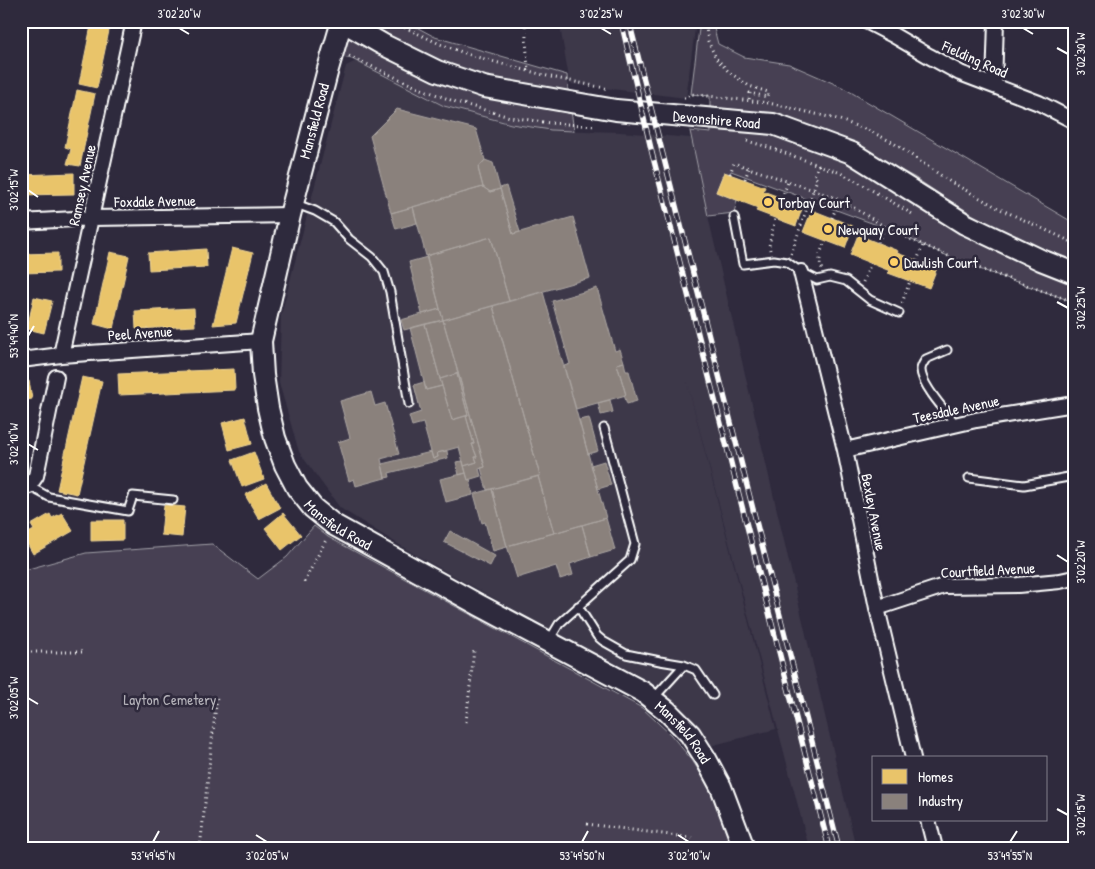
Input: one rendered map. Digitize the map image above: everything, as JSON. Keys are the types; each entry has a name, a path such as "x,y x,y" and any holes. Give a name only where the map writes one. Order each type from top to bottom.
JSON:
{"street":[{"name":"Ramsey Avenue","path":"61,355 134,21"},
{"name":"Mansfield Road","path":"342,21 292,209 262,341 263,375 268,408 275,438 285,465 298,488 314,508 334,525 471,601 643,692 667,711 690,734 706,759 721,787 744,848"},
{"name":"Devonshire Road","path":"342,21 382,44 444,74 484,87 616,110 773,124 852,153 965,224 1041,260 1074,273"},
{"name":"Fielding Road","path":"866,21 960,73 1038,103 1074,121"},
{"path":"994,86 996,21"},
{"name":"Foxdale Avenue","path":"21,222 292,209"},
{"name":"Bexley Avenue","path":"801,272 845,450 877,608 913,756"},
{"name":"Peel Avenue","path":"21,360 61,355 262,341"},
{"path":"29,484 56,377"},
{"name":"Teesdale Avenue","path":"845,450 986,418 1074,404"},
{"name":"Courtfield Avenue","path":"877,608 944,586 1018,585 1074,578"},
{"path":"929,822 936,848"}],"lane":[{"path":"292,209 315,211 334,222 349,239 372,257 384,272 390,292 409,404"},
{"path":"734,217 743,264 774,260 787,262 817,280 830,277 846,281 870,300 898,312"},
{"path":"947,350 926,358 921,370 933,396 956,425"},
{"path":"548,642 559,624 630,560 635,544 604,428"},
{"path":"969,478 1024,484 1074,476"},
{"path":"29,484 48,497 128,511 133,496 173,500"},
{"path":"578,606 597,636 603,641 626,654 684,665 696,670 713,695"},
{"path":"652,699 684,665"}],"path":[{"path":"391,21 440,44 473,56 551,77 614,90"},
{"path":"525,21 528,71"},
{"path":"704,21 708,41 716,58 729,72 749,86 768,92 767,97 750,93 749,100"},
{"path":"682,97 686,98 691,94 769,103 837,119 870,131 892,142 949,181 1000,209 1074,243"},
{"path":"745,140 838,172 891,202"},
{"path":"730,174 734,164 813,190 839,200 885,227 964,263 1074,302"},
{"path":"787,262 792,253 818,179 814,176 819,164"},
{"path":"745,179 749,168"},
{"path":"782,198 788,182"},
{"path":"832,218 839,200"},
{"path":"774,260 769,246 775,218"},
{"path":"878,242 885,227"},
{"path":"825,241 820,254 820,267 830,277"},
{"path":"917,261 923,245"},
{"path":"860,292 871,262"},
{"path":"898,312 910,281"},
{"path":"304,582 334,525"},
{"path":"466,722 474,650"},
{"path":"21,652 83,652"},
{"path":"200,848 217,696"},
{"path":"587,824 693,838"}],"shaded area":[{"path":"559,21 696,21 686,98 570,84"},
{"path":"356,61 444,106 505,123 551,130 621,132 691,138 856,848 809,848 686,378 776,729 710,746 691,720 647,683 414,554 340,508 299,452 279,383 281,315 346,66"}],"green space":[{"path":"342,21 405,21 435,37 567,75 574,131 551,130 511,124 444,106 352,59 337,56"},
{"path":"700,21 712,21 718,44 744,57 789,64 842,87 1074,223 1074,262 1048,253 985,222 914,177 850,145 767,113 710,107 710,96 691,94"},
{"path":"710,118 773,124 1074,273 1074,302 968,265 885,228 731,171 730,174 724,172 716,192 737,200 734,213 708,216 690,131 711,133"},
{"name":"Layton Cemetery","path":"314,526 328,537 642,708 671,735 692,760 708,785 734,848 21,848 21,571 86,553 212,544 258,579 287,557"}],"building: Homes":[{"path":"92,21 111,21 97,88 79,84"},
{"path":"77,90 95,94 80,166 67,164 71,149 65,147"},
{"name":"Torbay Court","path":"724,172 765,187 763,191 803,206 796,226 756,211 758,208 716,192"},
{"path":"74,173 74,194 21,195 21,175"},
{"name":"Newquay Court","path":"812,210 853,226 845,248 803,232"},
{"name":"Dawlish Court","path":"858,235 898,251 897,253 937,268 929,288 888,273 890,271 850,255"},
{"path":"232,248 253,253 236,323 213,325"},
{"path":"206,249 207,267 149,270 148,253"},
{"path":"110,252 129,256 113,329 94,324"},
{"path":"58,253 58,272 21,273 21,254"},
{"path":"34,297 52,301 44,333 27,329"},
{"path":"194,308 195,326 136,329 135,311"},
{"path":"234,369 235,390 119,395 118,374"},
{"path":"82,377 102,381 77,494 57,490"},
{"path":"29,381 32,399 21,401 21,382"},
{"path":"245,417 252,444 229,450 222,423"},
{"path":"254,452 264,479 242,487 232,460"},
{"path":"266,483 280,508 259,519 245,495"},
{"path":"164,505 185,507 182,537 161,535"},
{"path":"62,513 73,531 33,554 23,536 34,530 31,525 50,514 52,518"},
{"path":"283,513 301,535 282,550 265,528"},
{"path":"91,520 123,520 123,540 91,541"}],"building: Industry":[{"path":"397,109 476,129 485,160 478,168 483,187 391,213 370,136"},
{"path":"485,160 493,163 500,189 490,192 483,187 478,168"},
{"path":"506,186 520,232 513,234 500,188"},
{"path":"483,187 490,192 500,189 513,234 573,217 590,278 509,301 491,237 426,256 413,207"},
{"path":"413,207 417,223 396,229 391,213"},
{"path":"491,237 509,301 443,320 426,256"},
{"path":"427,257 440,309 422,314 409,262"},
{"path":"597,288 615,351 620,349 624,362 617,364 626,395 576,409 564,366 570,364 552,301"},
{"path":"543,292 606,518 554,533 493,306"},
{"path":"493,306 540,476 487,490 481,468 485,467 443,320"},
{"path":"440,309 443,320 404,330 401,320"},
{"path":"443,320 458,373 440,379 425,324"},
{"path":"425,324 442,386 426,390 410,328"},
{"path":"624,362 626,371 629,371 637,401 627,404 617,364"},
{"path":"458,373 485,467 479,469 481,476 468,480 464,466 477,462 475,457 477,457 472,444 474,444 466,416 468,415"},
{"path":"457,374 468,415 452,420 440,379"},
{"path":"424,382 426,390 442,386 452,420 466,416 477,462 464,466 459,447 437,453 438,457 433,459 423,423 412,426 409,416 421,412 414,385"},
{"path":"371,392 375,406 385,403 399,454 381,459 385,478 356,486 354,479 349,481 338,442 350,438 340,401"},
{"path":"610,400 613,412 601,415 598,403"},
{"path":"589,418 598,451 588,454 579,420"},
{"path":"447,451 448,458 389,473 390,477 385,478 382,464 431,452 433,459 438,457 437,453"},
{"path":"463,461 466,473 459,475 456,462"},
{"path":"604,461 611,485 598,489 591,465"},
{"path":"466,473 468,480 470,479 473,495 446,502 440,479"},
{"path":"538,476 554,533 507,546 492,489"},
{"path":"492,489 507,547 493,551 485,522 482,523 474,494"},
{"path":"606,518 615,550 591,557 582,525"},
{"path":"582,525 591,557 570,564 573,575 560,579 556,566 517,578 507,546"},
{"path":"450,531 495,556 490,566 444,542"}],"railway":[{"path":"621,21 652,153 829,848"},
{"path":"629,21 839,848"}],"place":[{"name":"Torbay Court","path":"768,202"},
{"name":"Newquay Court","path":"828,229"},
{"name":"Dawlish Court","path":"894,262"}]}
